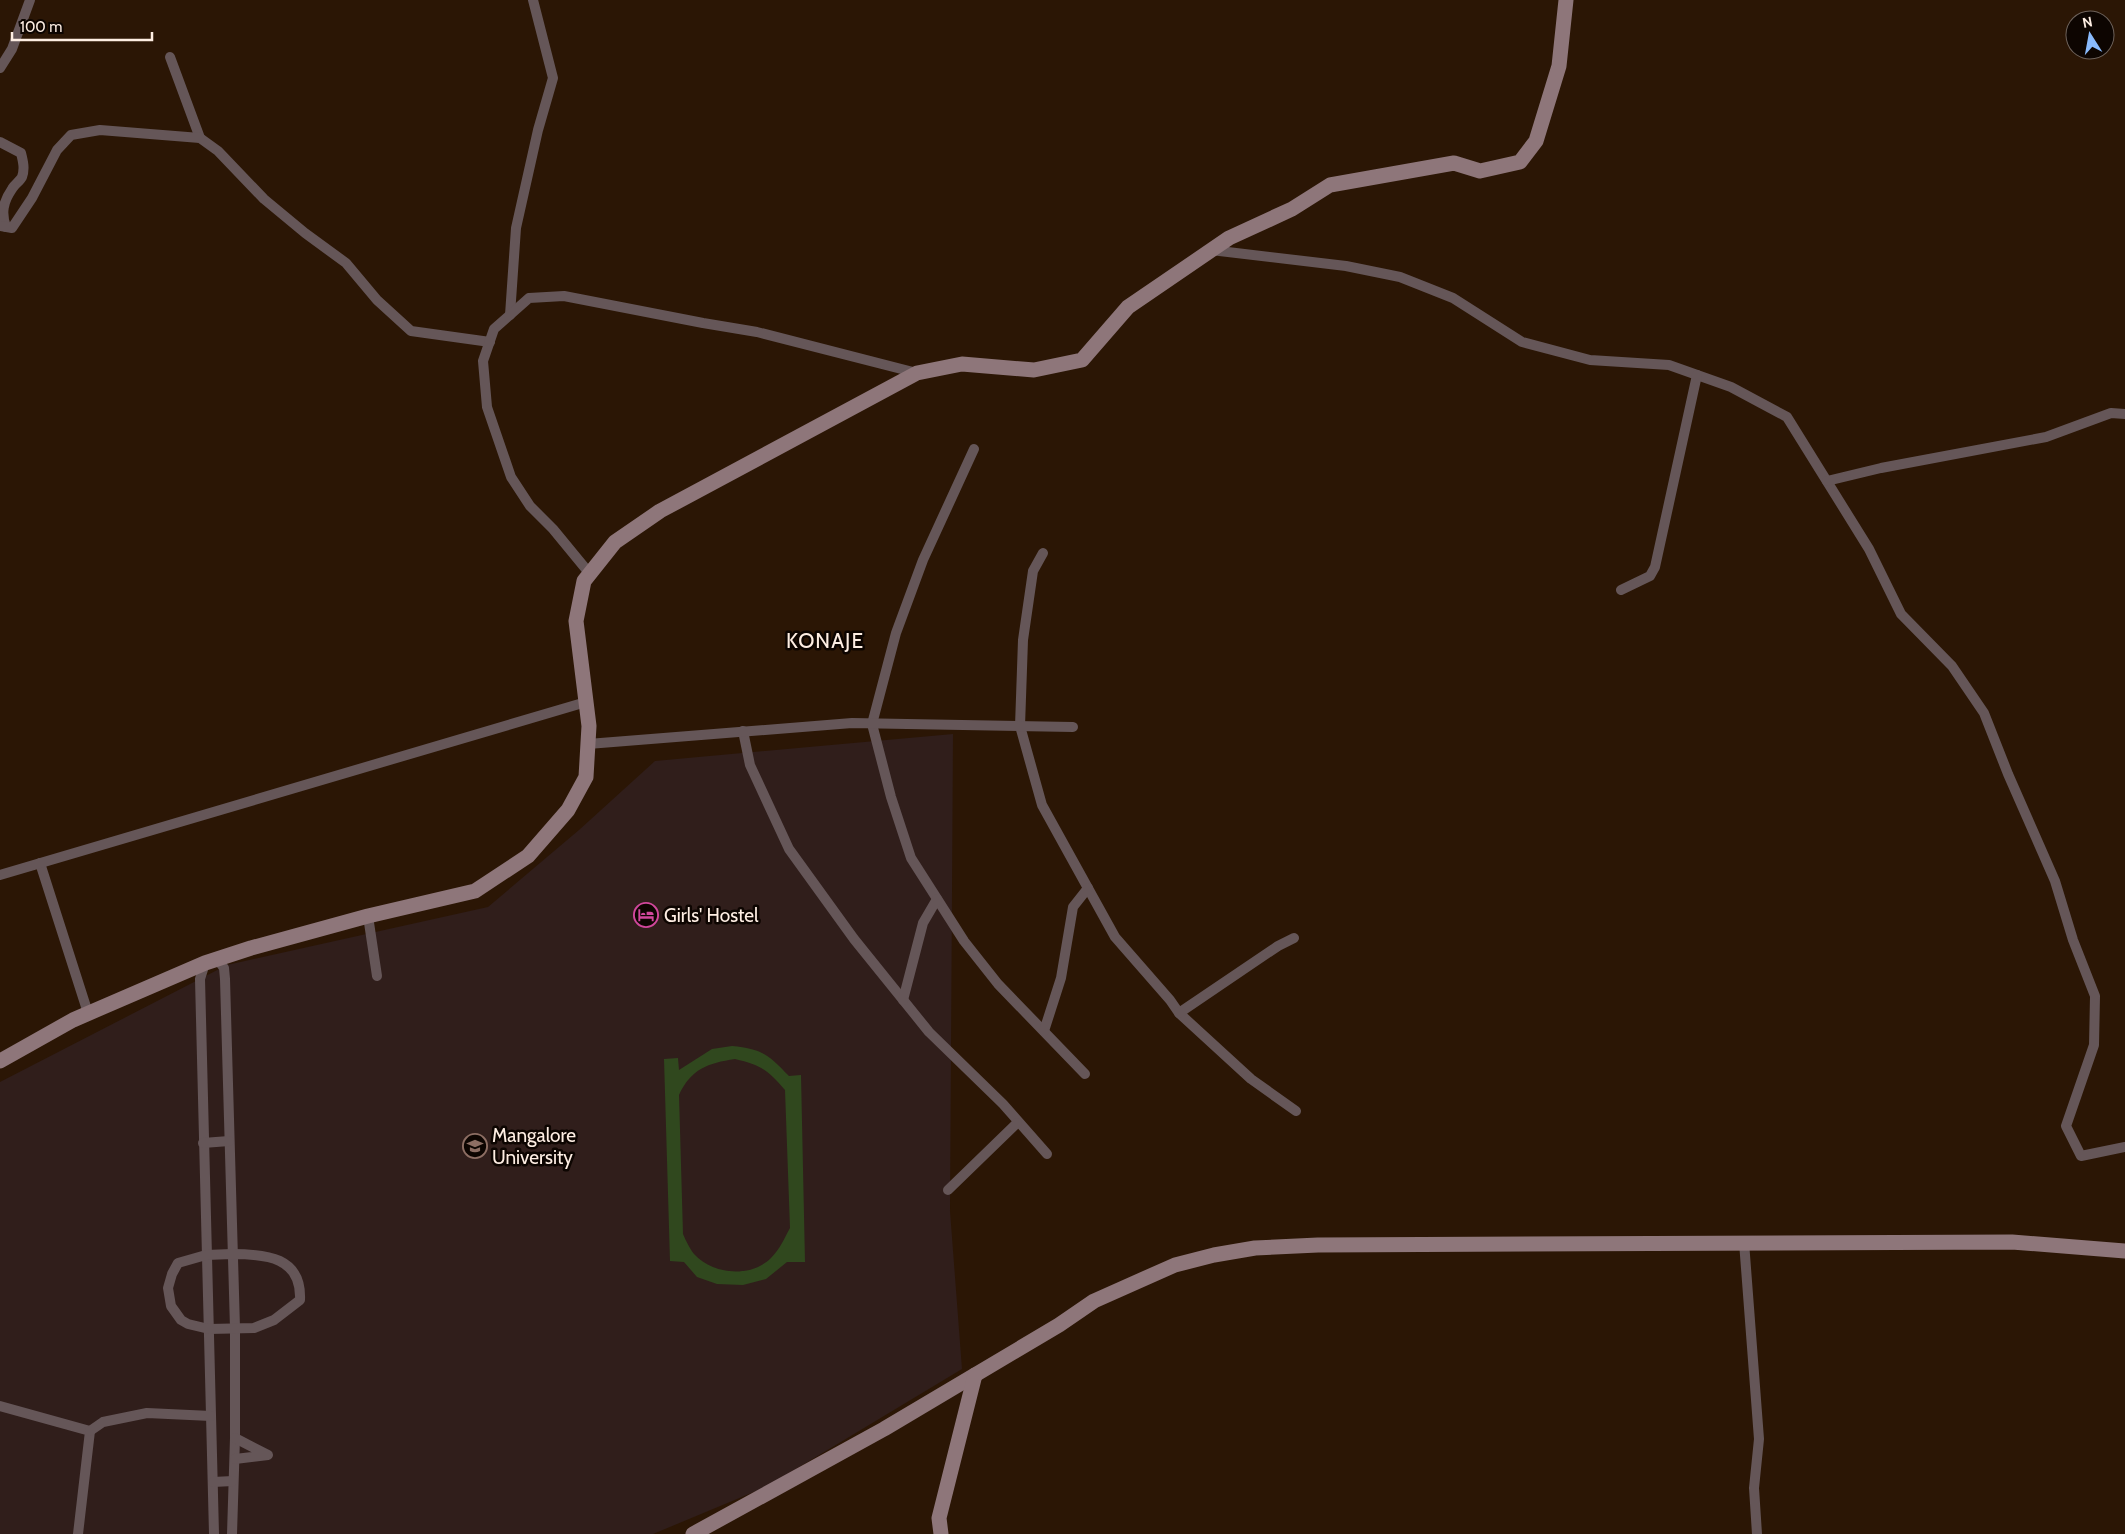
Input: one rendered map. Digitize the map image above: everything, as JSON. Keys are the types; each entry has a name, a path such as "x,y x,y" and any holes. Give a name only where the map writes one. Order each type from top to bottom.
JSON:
{"main road":[{"path":"0,1062 73,1020 211,961 368,916 476,891 528,856 568,810 586,777 589,726 576,621 584,581 615,542 660,511 917,372 962,364 1034,370 1082,360 1128,307 1229,238 1292,209 1330,185 1454,164 1480,171 1520,162 1536,141 1559,66 1566,0"},
{"path":"693,1534 884,1429 1059,1325 1094,1301 1175,1265 1214,1255 1255,1248 1318,1245 1744,1242 2012,1242 2125,1251"},
{"path":"941,1534 939,1518 975,1375"}],"street":[{"path":"0,68 12,49 30,0"},
{"path":"510,315 516,228 538,130 553,78 533,0"},
{"path":"170,57 200,138"},
{"path":"0,142 21,153 24,166 22,177 10,191 4,204 2,215 3,227 12,228 57,150 71,135 100,130 200,138 218,151 264,199 305,233 346,263 377,300 411,332 490,342"},
{"path":"1211,250 1346,266 1400,277 1453,298 1522,342 1590,360 1669,365 1731,386 1787,417 1869,549 1901,614 1952,666 1984,713 2011,782 2055,881 2073,940 2095,996 2094,1045 2066,1126 2081,1156 2125,1147"},
{"path":"590,574 553,529 530,506 511,476 487,407 483,361 494,330 528,298 564,296 757,332 917,372"},
{"path":"1621,590 1650,576 1655,567 1698,375"},
{"path":"1827,481 1881,468 2046,436 2111,413 2125,414"},
{"path":"974,449 923,560 900,624 872,724 891,797 911,858 969,948 998,984 1085,1074"},
{"path":"1043,553 1033,571 1023,640 1020,726 1042,804 1115,937 1179,1013 1251,1079 1296,1112"},
{"path":"0,875 586,702"},
{"path":"588,744 852,723 1074,727"},
{"path":"743,731 750,765 789,849 854,939 929,1032 1003,1104 1047,1154"},
{"path":"40,863 88,1013"},
{"path":"1044,1031 1061,978 1073,907 1088,888"},
{"path":"903,1000 923,923 937,899"},
{"path":"368,916 377,976"},
{"path":"1179,1013 1278,946 1294,938"},
{"path":"214,1534 200,979 211,961 224,968 225,979 235,1328 236,1438 232,1534"},
{"path":"948,1190 1018,1123"},
{"path":"203,1143 229,1141"},
{"path":"1744,1242 1759,1439 1754,1488 1757,1534"},
{"path":"256,1254 278,1260 290,1268 298,1277 300,1300 274,1320 254,1328 209,1329 188,1324 181,1320 172,1306 168,1288 178,1263 206,1255 256,1254"},
{"path":"0,1406 90,1431"},
{"path":"78,1534 90,1431 103,1422 147,1413 211,1416"},
{"path":"235,1459 268,1455 236,1438"},
{"path":"212,1482 234,1481"}],"shaded area":[{"name":"Mangalore University","path":"953,734 950,1211 962,1369 766,1487 653,1534 0,1534 0,1082 227,965 488,907 579,830 655,761"}],"green space":[{"path":"732,1046 758,1051 775,1062 789,1076 801,1075 805,1262 787,1262 766,1279 743,1285 717,1284 697,1277 684,1262 670,1261 664,1059 678,1058 679,1070 712,1049","holes":["735,1059 763,1069 785,1090 790,1228 777,1251 763,1264 753,1269 732,1271 721,1270 702,1261 694,1254 683,1234 679,1095 689,1079 701,1069 709,1065"]}],"place":[{"name":"Girls' Hostel","path":"646,915"},
{"name":"Mangalore University","path":"475,1146"}],"district":[{"name":"KONAJE","path":"825,640"}]}
